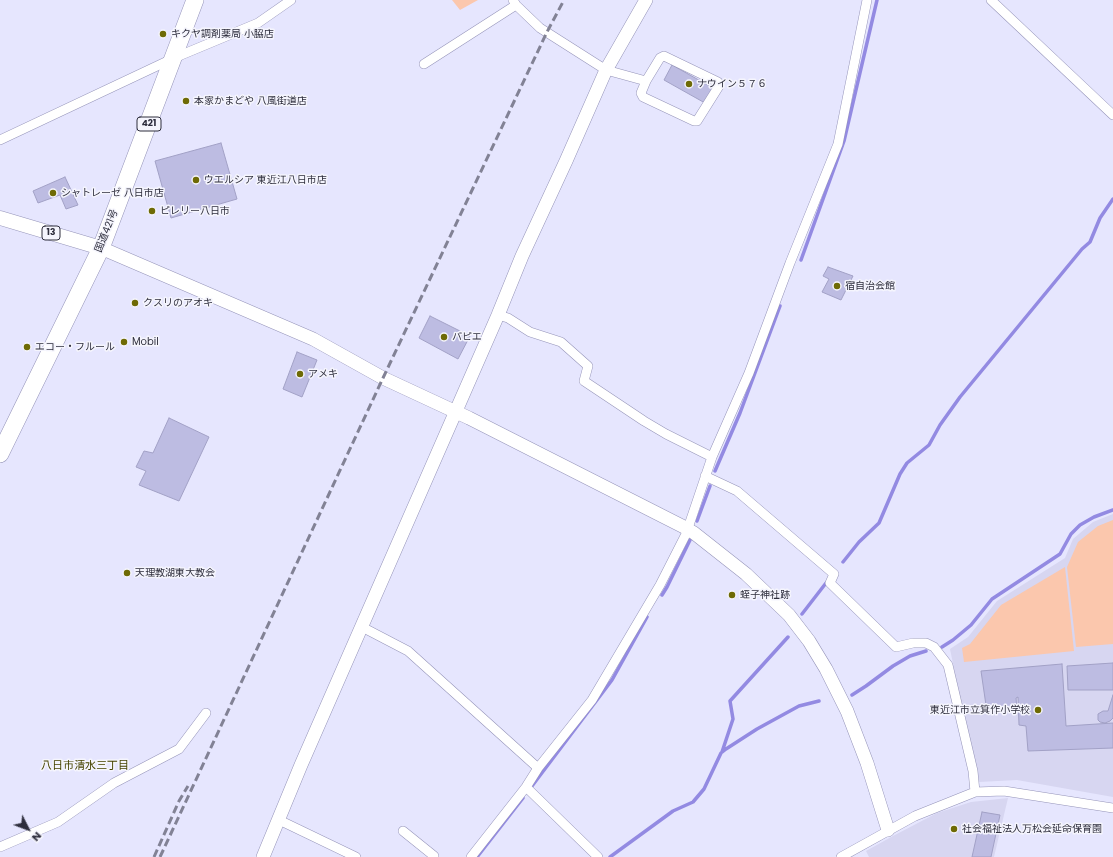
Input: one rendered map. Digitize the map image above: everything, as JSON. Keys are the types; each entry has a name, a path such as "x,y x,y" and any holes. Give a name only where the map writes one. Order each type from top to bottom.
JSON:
{"highway":[{"name":"国道421号","path":"0,454 101,248 195,0"}],"main road":[{"name":"13","path":"0,218 101,248"}],"street":[{"path":"0,140 174,58 258,23 291,0"},
{"path":"263,857 498,315 522,256 606,70 646,0"},
{"path":"471,857 526,787 538,768 592,700 660,585 687,529 712,457 749,373 793,256 838,144 867,0"},
{"path":"991,0 1113,115"},
{"path":"424,64 514,3 540,28 606,70 646,81"},
{"path":"664,56 718,82 719,86 698,121 694,121 643,97 641,93 646,81 660,58 664,56"},
{"path":"101,248 313,339 383,378 455,412 687,529 746,574 788,616 809,641 826,669 847,710 867,763 888,830"},
{"path":"498,315 508,318 530,332 560,342 588,366 584,381 644,421 712,457"},
{"path":"705,476 738,491 834,574 830,584 896,647 913,643 926,644 934,647 948,665 972,771 975,792"},
{"path":"362,627 408,651 538,768"},
{"path":"0,847 58,822 114,783 179,749 206,713"},
{"path":"526,787 598,857"},
{"path":"841,857 915,816 975,792 1004,792 1113,808"},
{"path":"279,820 356,857"},
{"path":"403,832 434,856 433,857"}],"shaded area":[{"path":"452,0 478,0 460,10"},
{"name":"東近江市立箕作小学校","path":"1113,514 1113,797 1017,780 979,782 975,771 950,649 968,637 997,601 1065,558 1073,539 1093,522"},
{"path":"1113,520 1113,644 1076,647 1067,567 1078,542 1098,526"},
{"path":"1065,567 1074,651 964,662 962,648 970,644 1001,605"},
{"name":"社会福祉法人万松会延命保育園","path":"1008,798 994,857 869,857 866,851 937,813 971,802"}],"building":[{"name":"ナウイン５７６","path":"672,65 713,88 705,103 664,80"},
{"name":"ウエルシア 東近江八日市店","path":"221,143 237,199 171,218 155,161"},
{"name":"シャトレーゼ 八日市店","path":"65,177 78,205 66,209 60,195 38,203 33,191"},
{"name":"宿自治会館","path":"828,267 853,276 841,300 822,292 829,279 823,276"},
{"name":"パピエ","path":"430,316 470,336 458,359 419,338"},
{"name":"アメキ","path":"297,352 317,360 302,397 283,389"},
{"path":"169,418 209,437 179,501 139,485 146,471 136,467 144,451 153,453"},
{"path":"1113,663 1113,690 1068,690 1067,666"},
{"name":"東近江市立箕作小学校","path":"1062,664 1066,726 1113,723 1113,748 1028,751 1026,726 1019,725 1018,697 1016,698 1017,710 987,712 981,671"},
{"path":"1113,695 1113,718 1105,723 1100,722 1098,720 1098,714 1103,711 1108,711"},
{"path":"982,812 1000,815 991,857 972,857"}],"waterway":[{"path":"801,260 844,141 877,0"},
{"path":"843,562 859,542 879,523 900,474 907,463 929,445 940,425 960,397 1082,249 1090,242 1100,218 1113,199"},
{"path":"715,471 740,413 780,306"},
{"path":"697,521 710,486"},
{"path":"942,647 971,625 992,599 1060,554 1071,534 1080,525 1094,517 1113,510"},
{"path":"662,595 690,540"},
{"path":"802,614 826,583"},
{"path":"532,786 612,680 647,617"},
{"path":"722,752 733,719 730,701 788,637"},
{"path":"852,695 893,666 910,656 926,651"},
{"path":"610,857 673,811 693,802 704,789 721,753 726,749 757,729 799,706 819,701"},
{"path":"477,857 523,798"}],"railway":[{"path":"160,857 383,378 547,32 564,0"},
{"path":"154,857 179,801 188,786"}],"place":[{"name":"キクヤ調剤薬局 小脇店","path":"163,34"},
{"name":"ナウイン５７６","path":"689,84"},
{"name":"本家かまどや 八風街道店","path":"186,101"},
{"name":"ウエルシア 東近江八日市店","path":"196,180"},
{"name":"シャトレーゼ 八日市店","path":"53,193"},
{"name":"ピレリー八日市","path":"152,211"},
{"name":"宿自治会館","path":"837,286"},
{"name":"クスリのアオキ","path":"135,303"},
{"name":"パピエ","path":"444,337"},
{"name":"Mobil","path":"124,342"},
{"name":"エコー・フルール","path":"27,347"},
{"name":"アメキ","path":"300,374"},
{"name":"天理教湖東大教会","path":"127,573"},
{"name":"蛭子神社跡","path":"732,595"},
{"name":"東近江市立箕作小学校","path":"1038,710"},
{"name":"社会福祉法人万松会延命保育園","path":"954,829"}],"district":[{"name":"八日市清水三丁目","path":"85,766"}]}
